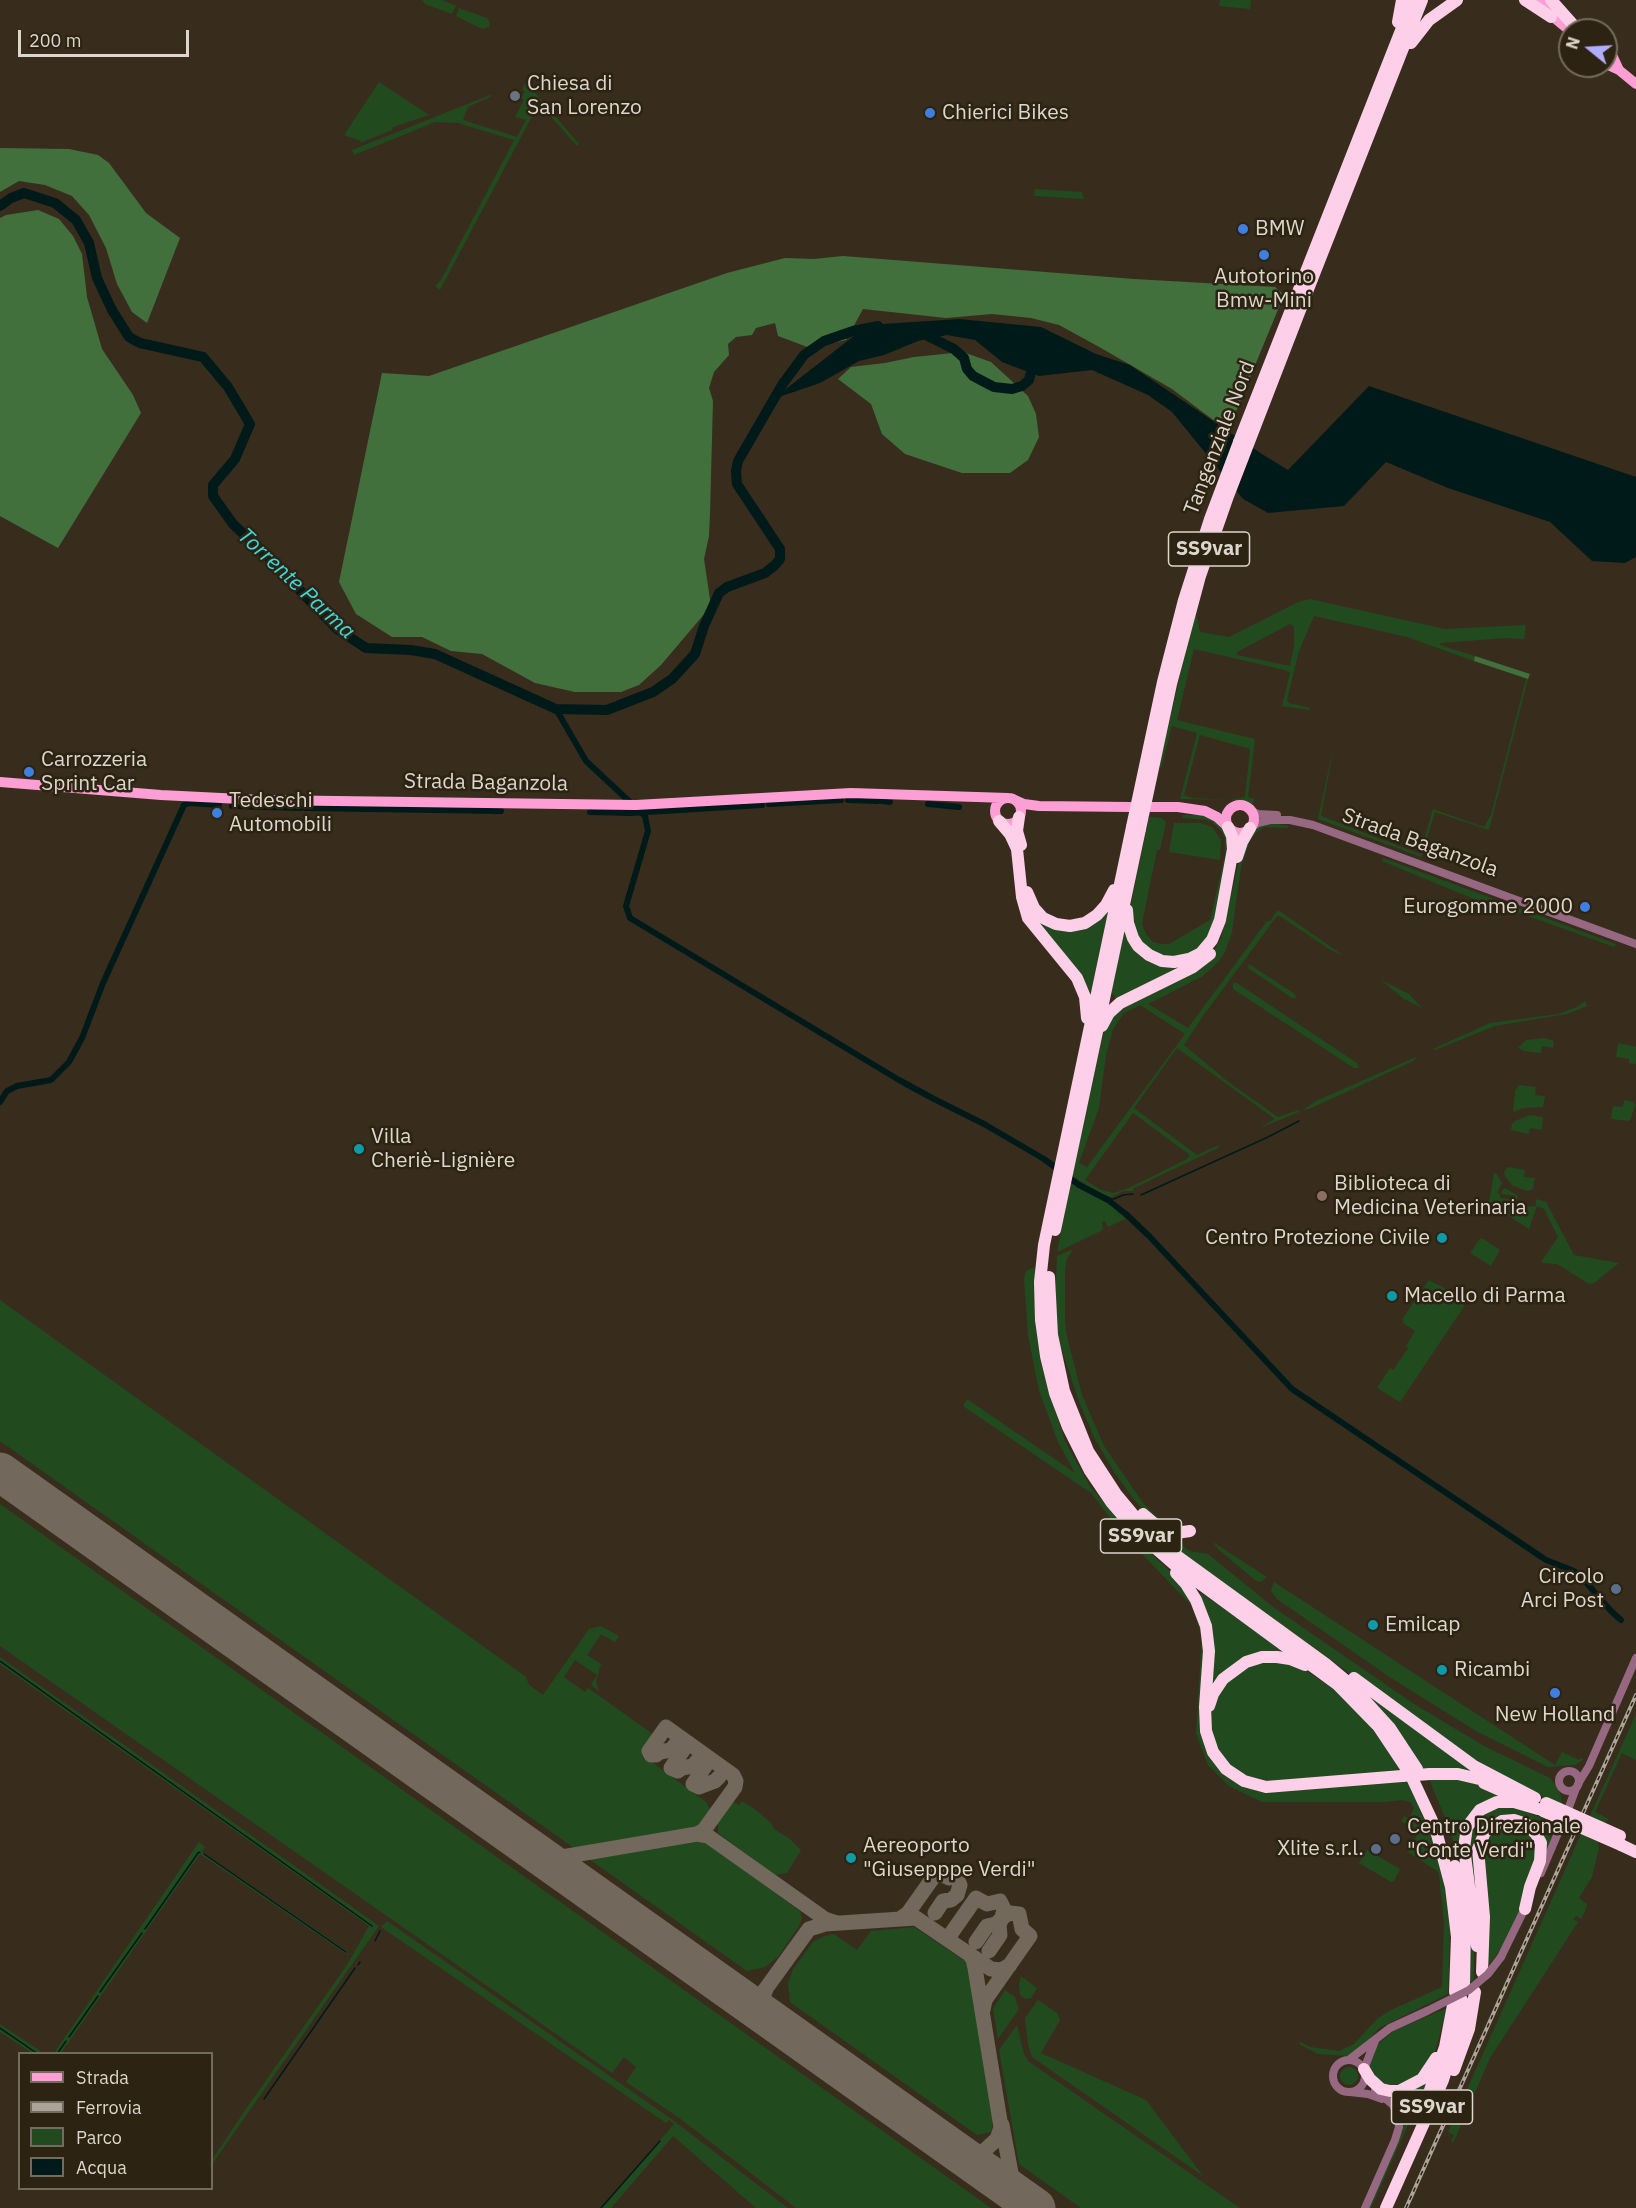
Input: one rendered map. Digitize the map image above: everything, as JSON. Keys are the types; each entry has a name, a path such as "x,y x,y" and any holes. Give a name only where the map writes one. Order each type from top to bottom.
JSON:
{"highway":[{"path":"1363,129 1367,105 1394,34 1402,0"},
{"path":"1308,278 1413,0"},
{"path":"1308,278 1383,100 1422,0"},
{"path":"1383,100 1396,79 1416,34 1436,14 1457,0"},
{"path":"1525,0 1551,17"},
{"path":"1551,0 1566,18"},
{"name":"Tangenziale Nord","path":"1134,830 1169,654 1192,573 1219,493 1308,278"},
{"path":"1019,817 1017,833 1022,850 1029,899 1040,915 1047,921 1060,926 1085,923 1103,908 1114,889 1124,851 1134,830"},
{"path":"998,819 1010,834 1017,849 1022,897 1028,918 1074,973 1085,997 1086,1023 1074,1098"},
{"path":"1137,846 1137,864 1127,911 1131,935 1138,946 1154,958 1168,962 1183,961 1203,950 1212,940 1218,928 1233,849 1232,836 1228,827"},
{"path":"1090,1064 1096,1052 1103,1023 1117,1005 1193,967 1209,955 1221,930 1239,849 1250,828"},
{"name":"SS9var","path":"1134,830 1137,846 1090,1064 1044,1245 1041,1320 1046,1356 1055,1393 1073,1439 1090,1472 1117,1509 1146,1541 1171,1562 1323,1672 1357,1702 1416,1775"},
{"name":"SS9var","path":"1070,1139 1074,1098 1134,830"},
{"name":"SS9var","path":"1055,1207 1049,1279 1053,1341 1060,1379 1080,1433 1098,1468 1124,1504 1169,1550 1331,1668 1364,1698 1398,1738 1446,1835 1459,1884 1469,1991 1445,2074 1386,2208"},
{"path":"1053,1341 1079,1414 1098,1452 1118,1484 1156,1527 1173,1533 1190,1531"},
{"path":"1117,1509 1138,1538 1186,1584 1201,1611 1209,1644 1206,1722 1209,1743 1218,1760 1233,1775 1253,1785 1282,1787 1450,1773 1472,1777 1622,1841 1636,1852"},
{"path":"1275,1627 1293,1635 1474,1766 1541,1806"},
{"path":"1206,1722 1212,1697 1223,1679 1242,1664 1262,1657 1284,1658 1299,1662 1317,1672 1357,1702"},
{"path":"1469,1991 1476,1933 1464,1844 1467,1827 1480,1810 1497,1802 1511,1801 1541,1806"},
{"path":"1365,2071 1374,2084 1388,2091 1402,2090 1426,2074 1435,2061 1469,1991 1484,1917 1478,1849 1485,1832 1502,1821 1515,1820 1526,1824 1536,1834 1540,1843 1541,1857 1525,1909"},
{"path":"1622,1841 1636,1843"},
{"name":"SS9var","path":"1377,2208 1435,2077 1469,1991"}],"main road":[{"path":"1531,0 1558,20"},
{"path":"1537,0 1561,18"},
{"path":"1619,70 1636,84"},
{"name":"Strada Baganzola","path":"0,782 238,799 635,805 841,793 1012,799 1024,804 1039,806 1130,807"},
{"path":"972,798 990,810 998,819"},
{"path":"998,819 995,811 997,803 1002,799 1012,799 1021,808 1019,817"},
{"name":"Strada Baganzola","path":"1151,807 1202,804 1224,809 1242,806 1250,810"},
{"name":"Strada Baganzola","path":"998,819 1005,824 1011,824 1039,806"},
{"name":"Strada Baganzola","path":"1178,807 1210,813 1240,833 1250,828"},
{"path":"1228,827 1226,816 1233,807"},
{"path":"1250,810 1253,818 1250,828"}],"street":[{"name":"Strada Baganzola","path":"1250,810 1256,814 1278,815 1325,829 1636,944"},
{"name":"Strada Baganzola","path":"1250,828 1263,821 1291,820"},
{"path":"1592,1755 1583,1766 1561,1776 1560,1781 1567,1806 1590,1765 1592,1755 1636,1658"},
{"path":"1569,1771 1577,1775 1578,1785"},
{"path":"1562,1787 1570,1790 1578,1785"},
{"path":"1363,2208 1392,2140 1395,2123 1390,2109 1381,2099 1340,2089 1333,2080 1337,2064 1350,2059 1390,2028 1469,1990 1488,1974 1501,1957 1525,1909 1562,1826"},
{"path":"1350,2092 1360,2088 1363,2084 1375,2041"},
{"path":"1350,2059 1358,2062 1365,2071 1371,2086 1393,2105 1399,2123 1397,2135 1363,2208"}],"green space":[{"path":"422,0 442,0 456,6 452,14 425,4"},
{"path":"1220,0 1251,0 1250,9 1219,6"},
{"path":"459,8 487,18 490,23 489,27 482,29 456,16"},
{"path":"379,82 429,115 393,127 392,130 360,143 361,141 344,135"},
{"path":"526,82 579,144 577,146 539,103 440,290 435,286 441,280 514,140 458,123 435,122 354,155 352,150 490,95 492,96 468,107 463,120 517,137 526,120 515,117 524,100 521,98"},
{"path":"0,148 69,149 98,155 109,163 146,213 180,238 147,323 132,312 117,284 106,248 89,215 72,196 45,185 19,181 0,192"},
{"path":"1035,189 1082,192 1084,199 1034,196"},
{"path":"38,210 59,219 73,236 82,254 87,297 102,349 133,395 141,413 58,548 0,516 0,218"},
{"path":"843,256 1134,279 1275,287 1284,295 1228,431 1172,389 1101,348 1059,325 1031,318 992,314 946,318 863,309 846,340 810,348 778,336 775,323 756,328 752,335 736,337 728,344 729,355 714,372 709,388 713,401 710,513 709,536 704,559 711,606 661,665 639,685 621,692 575,692 535,683 482,654 451,651 422,637 392,637 356,614 339,582 382,373 429,376 727,273 785,258 814,259"},
{"path":"963,352 991,362 1028,396 1036,414 1039,437 1028,460 1010,473 962,473 905,454 882,434 871,404 838,379 851,367"},
{"path":"1310,599 1445,629 1526,625 1524,639 1506,638 1440,643 1440,645 1475,656 1474,661 1407,637 1314,616 1299,651 1287,700 1289,703 1310,708 1309,710 1282,706 1290,673 1285,670 1194,649 1177,720 1255,739 1248,797 1254,799 1253,804 1242,800 1232,800 1245,797 1250,749 1200,735 1184,795 1192,798 1226,800 1180,799 1197,733 1172,726 1161,768 1159,767 1194,615 1197,616 1200,632 1229,637 1298,602","holes":["1290,624 1294,627 1294,646 1290,666 1237,655 1237,652"]},
{"path":"1475,656 1530,674 1528,679 1474,661"},
{"path":"1526,679 1528,679 1489,830 1435,812 1421,857 1318,819 1335,740 1321,816 1420,854 1433,809 1484,827 1491,815"},
{"path":"1182,815 1205,815 1221,824 1230,839 1216,923 1205,946 1182,958 1156,956 1137,940 1130,909 1149,817 1162,818 1166,822 1160,850 1157,850 1142,924 1146,934 1153,942 1169,944 1210,920 1225,855 1225,839 1222,832 1212,822 1183,818"},
{"path":"1174,823 1201,823 1212,827 1221,840 1220,860 1169,852"},
{"path":"1271,823 1288,826 1288,828 1264,827 1250,841 1241,867 1232,932 1225,952 1203,976 1148,1004 1188,1028 1267,921 1270,921 1278,910 1344,956 1277,916 1184,1045 1227,1081 1278,1117 1299,1110 1299,1112 1260,1128 1275,1119 1177,1048 1134,1108 1197,1155 1219,1145 1218,1148 1134,1188 1133,1191 1123,1191 1112,1197 1102,1194 1072,1176 1105,1026 1111,1015 1209,959 1221,938 1242,849 1255,829","holes":["1140,1005 1185,1034 1087,1167 1079,1163 1099,1108 1106,1055 1113,1029 1124,1013","1133,1113 1190,1155 1187,1159 1131,1187 1114,1193 1101,1190 1085,1180"]},
{"path":"1383,858 1616,944 1614,947 1506,908 1474,899 1382,861"},
{"path":"1029,910 1056,928 1108,911 1091,992"},
{"path":"1124,933 1133,944 1187,964 1116,998 1111,992"},
{"path":"1249,964 1295,994 1296,998 1292,998 1248,968"},
{"path":"1381,980 1409,994 1422,1008 1404,999"},
{"path":"1233,983 1237,983 1357,1063 1359,1068 1354,1068 1233,989"},
{"path":"1585,1001 1587,1006 1567,1014 1495,1026 1433,1049 1490,1023 1558,1014 1577,1007"},
{"path":"1545,1038 1554,1041 1553,1048 1542,1046 1541,1053 1518,1048 1526,1040"},
{"path":"1618,1043 1636,1047 1636,1064 1629,1063 1629,1059 1616,1057"},
{"path":"1416,1057 1415,1060 1303,1110 1316,1101"},
{"path":"1519,1085 1536,1087 1535,1095 1545,1096 1543,1107 1524,1108 1513,1112 1515,1091"},
{"path":"1624,1100 1633,1102 1635,1105 1629,1121 1611,1119 1613,1106 1623,1107"},
{"path":"1530,1115 1543,1117 1542,1130 1530,1128 1529,1134 1511,1130 1515,1121"},
{"path":"1508,1167 1525,1170 1524,1177 1535,1178 1533,1189 1527,1191 1513,1186 1505,1176 1504,1172"},
{"path":"1494,1173 1502,1183 1497,1193 1500,1194 1500,1198 1515,1200 1515,1196 1502,1194 1505,1188 1518,1196 1516,1203 1524,1207 1536,1206 1536,1199 1546,1202 1574,1255 1619,1263 1594,1283 1589,1284 1557,1264 1541,1262 1558,1237 1544,1209 1537,1206 1529,1229 1489,1203"},
{"path":"1071,1181 1110,1204 1125,1219 1108,1227 1105,1221 1102,1222 1103,1230 1057,1252"},
{"path":"1482,1238 1500,1250 1491,1266 1470,1253"},
{"path":"1073,1249 1067,1259 1065,1271 1065,1320 1067,1337 1082,1395 1104,1446 1143,1503 1157,1517 1170,1524 1187,1526 1184,1528 1169,1527 1145,1512 1133,1498 1116,1475 1095,1439 1079,1402 1058,1338 1055,1312 1057,1256"},
{"path":"1035,1267 1037,1336 1044,1375 1065,1441 1090,1486 1129,1533 1175,1576 1195,1603 1203,1627 1207,1749 1247,1788 1407,1781 1430,1832 1444,1880 1450,1928 1448,1994 1379,2028 1361,2049 1347,2056 1318,2054 1299,2044 1301,2042 1310,2047 1339,2051 1354,2044 1377,2019 1389,2011 1442,1987 1444,1924 1439,1875 1437,1871 1408,1852 1419,1831 1401,1821 1404,1816 1409,1819 1414,1808 1410,1802 1402,1800 1262,1802 1229,1786 1208,1765 1196,1733 1202,1636 1191,1605 1121,1532 1091,1493 963,1406 967,1399 1075,1473 1058,1442 1039,1391 1028,1335 1024,1279 1026,1271"},
{"path":"1429,1280 1446,1289 1445,1291 1465,1305 1400,1402 1377,1388 1390,1368 1393,1370 1408,1348 1406,1346 1415,1331 1403,1323 1403,1318"},
{"path":"0,1300 526,1677 529,1685 543,1695 589,1629 601,1626 619,1636 615,1642 601,1634 587,1655 601,1664 596,1681 599,1691 591,1685 597,1675 575,1660 564,1677 585,1692 588,1688 650,1732 654,1737 641,1754 706,1802 710,1809 708,1817 696,1827 574,1848 0,1441"},
{"path":"0,1504 991,2208 796,2208 678,2117 626,2082 636,2067 624,2057 612,2073 0,1646"},
{"path":"1154,1528 1181,1538 1183,1546 1189,1551 1208,1554 1273,1607 1414,1704 1484,1746 1550,1778 1559,1790 1563,1805 1502,1778 1470,1759 1236,1592 1172,1545"},
{"path":"1213,1542 1267,1577 1261,1582 1256,1581 1218,1549"},
{"path":"1274,1582 1555,1765 1562,1752 1579,1760 1584,1759 1575,1765 1548,1767 1476,1731 1391,1678 1277,1599 1271,1591"},
{"path":"1201,1593 1284,1651 1263,1654 1210,1691 1199,1594"},
{"path":"0,1657 379,1926 213,2163 213,2158 248,2106 347,1965 369,1926 0,1664"},
{"path":"1265,1660 1301,1667 1333,1689 1352,1705 1380,1737 1402,1771 1279,1783 1251,1780 1230,1768 1213,1740 1210,1713 1213,1700 1234,1672"},
{"path":"1363,1689 1489,1777 1424,1770 1397,1728"},
{"path":"1636,1714 1636,1760 1622,1753 1595,1812 1609,1819 1605,1823 1590,1816"},
{"path":"1429,1779 1464,1779 1508,1796 1468,1819 1474,1946 1474,1980 1470,1982 1470,1929 1463,1873 1449,1827"},
{"path":"742,1801 756,1810 772,1824 774,1829 790,1839 801,1850 787,1873 775,1875 718,1833 718,1823 730,1805 734,1802 739,1805"},
{"path":"1506,1804 1557,1824 1545,1854 1530,1823 1483,1829 1479,1931 1467,1841 1479,1815"},
{"path":"1504,1824 1525,1827 1539,1848 1521,1908 1502,1948 1485,1969 1483,1842"},
{"path":"1581,1834 1598,1842 1599,1848 1592,1877 1579,1898 1587,1904 1585,1911 1581,1919 1576,1916 1573,1919 1578,1922 1490,2058 1453,2143 1451,2141 1454,2135 1448,2132"},
{"path":"697,1840 713,1847 800,1911 802,1918 799,1926 778,1957 765,1967 747,1971 589,1859"},
{"path":"199,1842 205,1847 202,1852 347,1951 348,1955 200,1854 62,2052 55,2052"},
{"path":"1367,1850 1400,1869 1394,1881 1391,1882 1359,1863"},
{"path":"387,1921 670,2118 788,2208 756,2208 673,2136 611,2208 602,2208 674,2124 669,2120 666,2123 381,1927"},
{"path":"914,1927 968,1965 993,2122 991,2132 977,2135 790,2002 788,1983 793,1969 813,1942 834,1934 857,1950 871,1931"},
{"path":"1021,1976 1037,1988 1031,1998 1025,1999 1020,1995"},
{"path":"1005,1990 1015,1997 1019,2009 998,2039 993,2009"},
{"path":"1038,2000 1057,2013 1060,2020 1041,2053 1146,2100 1203,2176 1032,2057 1025,2018"},
{"path":"1447,2008 1434,2055 1423,2073 1397,2088 1380,2085 1369,2064 1375,2048 1381,2041 1395,2030"},
{"path":"0,2024 42,2052 30,2052 0,2032"},
{"path":"1017,2025 1028,2061 1240,2208 1081,2208 1019,2164 999,2050"},
{"path":"1349,2067 1355,2070 1358,2076 1355,2082 1349,2085 1343,2082 1340,2076 1343,2070"},
{"path":"1428,2080 1371,2208 1369,2208 1402,2133 1403,2125 1395,2101 1388,2095"}],"water":[{"path":"959,319 1041,327 1096,354 1130,365 1288,470 1369,386 1636,477 1636,557 1625,563 1592,561 1550,522 1448,488 1386,462 1344,506 1268,513 1243,499 1172,412 1148,395 1092,370 1039,376 1002,362 975,340 947,335 918,341 884,355 859,361 820,383 773,399 868,325"}],"waterway":[{"name":"Torrente Parma","path":"0,206 24,193 55,203 76,220 89,243 97,278 112,310 129,337 140,343 203,357 228,387 250,424 235,459 213,485 213,496 233,524 337,629 366,648 411,650 435,654 556,709 607,710 653,692 672,679 695,654 704,626 719,593 727,587 765,573 775,565 780,559 780,549 737,484 738,461 782,385 804,355 824,341 853,331 878,326"},
{"name":"Torrente Parma","path":"920,332 954,349 964,358 967,369 973,376 994,387 1012,389 1022,386 1029,380 1034,360"},
{"path":"556,709 586,761 645,816 648,831 626,906 630,918 899,1080 984,1124 1044,1159 1079,1185 1108,1200 1150,1237 1292,1389 1546,1560 1574,1571 1621,1620"},
{"path":"769,804 841,800"},
{"path":"848,800 878,801"},
{"path":"882,801 890,802"},
{"path":"0,1102 7,1091 17,1086 51,1080 69,1062 82,1038 103,983 184,805 189,803 219,805"},
{"path":"928,804 959,807"},
{"path":"590,812 631,813 762,805"},
{"path":"232,806 300,808"},
{"path":"305,808 501,811"},
{"path":"1141,1195 1299,1121"},
{"path":"1105,1198 1114,1199 1133,1194"},
{"path":"0,1661 372,1926"},
{"path":"145,1929 200,1852"},
{"path":"204,1854 346,1952"},
{"path":"375,1941 380,1931"},
{"path":"100,1992 142,1933"},
{"path":"264,2099 355,1968"},
{"path":"69,2037 98,1996"},
{"path":"0,2028 35,2052"},
{"path":"58,2052 66,2041"},
{"path":"601,2208 660,2141"}],"taxiway":[{"path":"535,1852 556,1858 697,1834 704,1830 735,1787 736,1781 733,1775 666,1727 649,1751 651,1755 656,1755 671,1750 675,1745"},
{"path":"688,1743 671,1768 678,1771 693,1766 697,1761"},
{"path":"710,1759 693,1784 699,1787 719,1777"},
{"path":"697,1834 708,1836 825,1919 837,1923"},
{"path":"901,1918 908,1913 937,1872 949,1878 956,1876 960,1885 957,1895 951,1900 943,1901 935,1913"},
{"path":"948,1938 976,1898 987,1904 1000,1901 1004,1909 1002,1918 996,1924 987,1926 976,1942"},
{"path":"983,2010 985,2000 1030,1936 1022,1929 1019,1914 1010,1913 1002,1918 999,1925 1000,1935 989,1951"},
{"path":"734,1994 747,1998 762,1994 809,1929 825,1924 916,1918 991,1969 1001,1970 1010,1965"},
{"path":"953,2149 966,2155 984,2151 997,2139 1001,2127 975,1968 973,1959 968,1953"},
{"path":"766,1989 763,2005 772,2021"},
{"path":"1002,2125 1012,2178 1021,2193 1037,2208"}],"runway":[{"path":"0,1472 1036,2208"}],"railway":[{"path":"1583,1813 1636,1695"},
{"path":"1406,2208 1575,1832"}],"place":[{"name":"Chiesa di San Lorenzo","path":"515,96"},
{"name":"Chierici Bikes","path":"930,113"},
{"name":"BMW","path":"1243,229"},
{"name":"Autotorino Bmw-Mini","path":"1264,255"},
{"name":"Carrozzeria Sprint Car","path":"29,772"},
{"name":"Tedeschi Automobili","path":"217,813"},
{"name":"Eurogomme 2000","path":"1585,907"},
{"name":"Villa Cheriè-Lignière","path":"359,1149"},
{"name":"Biblioteca di Medicina Veterinaria","path":"1322,1196"},
{"name":"Centro Protezione Civile","path":"1442,1238"},
{"name":"Macello di Parma","path":"1392,1296"},
{"name":"Circolo Arci Post","path":"1616,1589"},
{"name":"Emilcap","path":"1373,1625"},
{"name":"Ricambi","path":"1442,1670"},
{"name":"New Holland","path":"1555,1693"},
{"name":"Centro Direzionale \"Conte Verdi\"","path":"1395,1839"},
{"name":"Xlite s.r.l.","path":"1376,1849"},
{"name":"Aereoporto \"Giusepppe Verdi\"","path":"851,1858"}]}
